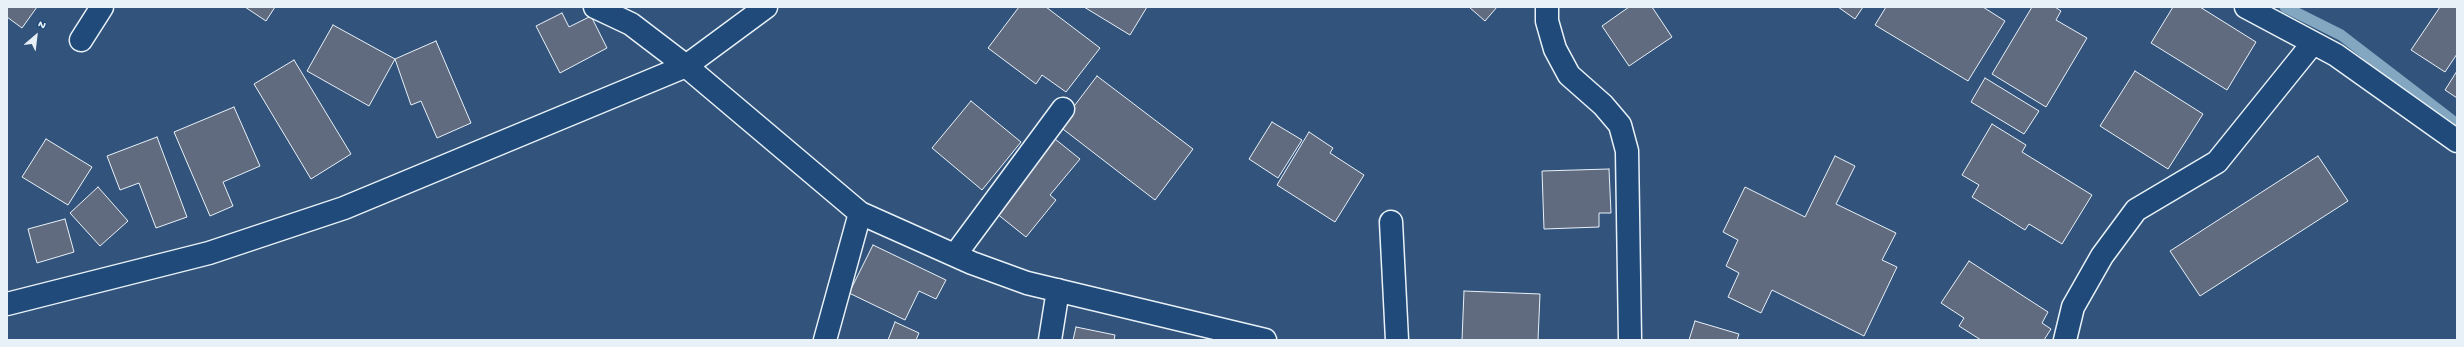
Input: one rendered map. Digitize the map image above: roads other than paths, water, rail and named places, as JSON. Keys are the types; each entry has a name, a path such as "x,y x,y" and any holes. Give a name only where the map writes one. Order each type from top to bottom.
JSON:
{"street":[{"path":"80,40 102,7"},
{"path":"595,7 631,24 686,66 860,213 955,256 1027,283 1265,340"},
{"path":"7,304 209,253 344,208 686,66 766,7"},
{"path":"1547,7 1547,20 1555,49 1569,75 1603,105 1620,125 1628,151 1630,340"},
{"path":"2246,7 2336,55 2457,141"},
{"path":"2065,340 2073,307 2102,256 2136,210 2217,162 2313,43"},
{"path":"955,256 1063,109"},
{"path":"825,340 860,213"},
{"path":"1391,222 1397,340"},
{"path":"1050,340 1058,290"}],"waterway":[{"path":"2285,7 2341,35 2457,124"}]}
